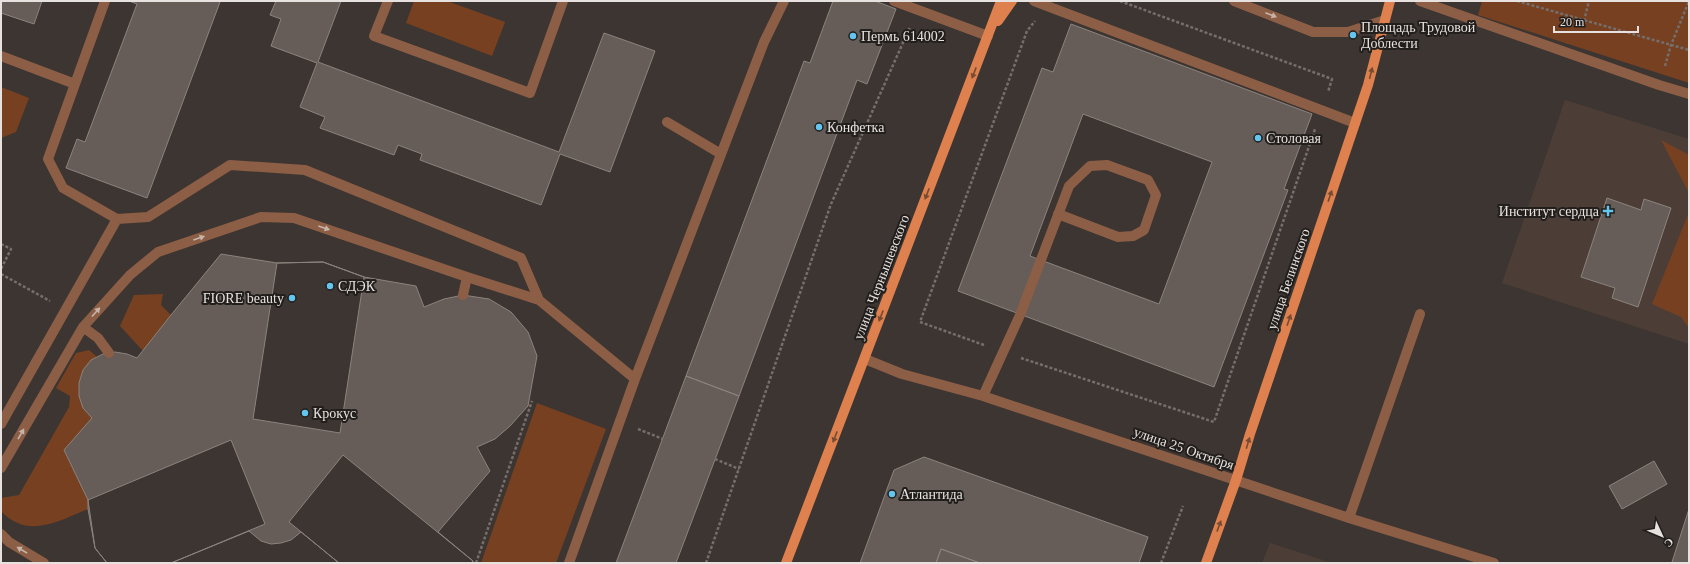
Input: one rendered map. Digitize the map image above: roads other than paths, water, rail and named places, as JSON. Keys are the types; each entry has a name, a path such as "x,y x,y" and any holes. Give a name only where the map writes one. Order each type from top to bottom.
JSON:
{"main road":[{"name":"улица Чернышевского","path":"786,563 1001,1"},
{"path":"988,36 1012,1"},
{"name":"улица Белинского","path":"1206,563 1236,480 1250,434 1368,84 1390,1"}],"street":[{"path":"105,1 48,158 63,188 117,219 148,217 230,165 305,170 521,258 539,300"},
{"path":"388,1 374,36 530,93 563,1"},
{"path":"569,563 635,379 721,154 764,42 784,1"},
{"path":"894,1 917,11 988,36"},
{"path":"1034,1 1355,123"},
{"path":"1234,1 1313,32 1348,32 1385,20"},
{"path":"1420,1 1659,85 1689,94"},
{"path":"1,56 75,84"},
{"path":"667,122 721,154"},
{"path":"983,396 1020,314 1058,214 1069,186 1090,166 1107,165 1148,180 1156,195 1144,230 1132,236 1118,237 1058,214"},
{"path":"1,468 83,327 130,274 158,252 261,216 294,218 466,277 539,300 635,379"},
{"path":"1,424 117,219"},
{"path":"463,294 466,277"},
{"path":"1349,518 1420,314"},
{"path":"83,327 98,338 109,352"},
{"name":"улица 25 Октября","path":"865,359 902,374 983,396 1349,518 1494,563"},
{"path":"1,534 9,542 44,563"}],"place":[{"name":"Площадь Трудовой Доблести","path":"1353,35"},
{"name":"Пермь 614002","path":"853,36"},
{"name":"Конфетка","path":"819,127"},
{"name":"Столовая","path":"1258,138"},
{"name":"Институт сердца","path":"1608,211"},
{"name":"СДЭК","path":"330,286"},
{"name":"FIORE beauty","path":"292,298"},
{"name":"Крокус","path":"305,413"},
{"name":"Атлантида","path":"892,494"}]}
